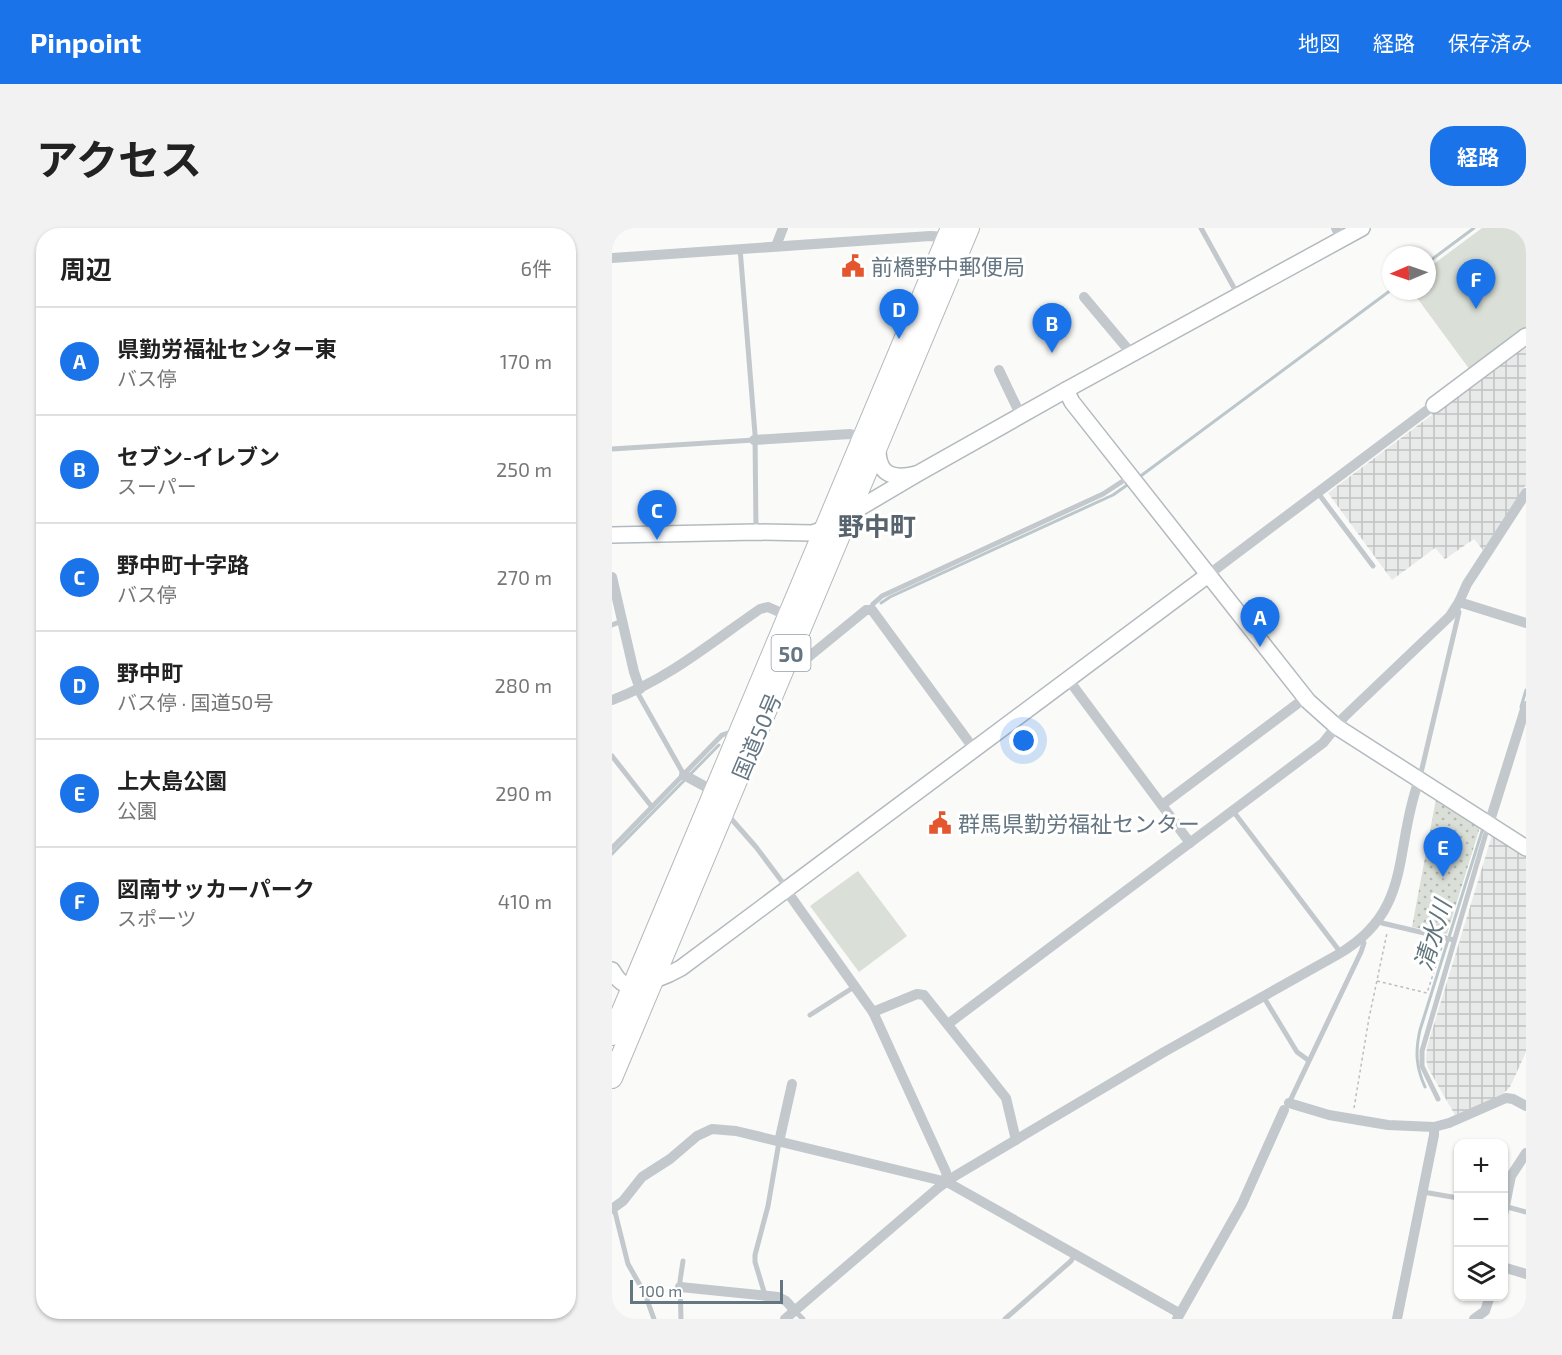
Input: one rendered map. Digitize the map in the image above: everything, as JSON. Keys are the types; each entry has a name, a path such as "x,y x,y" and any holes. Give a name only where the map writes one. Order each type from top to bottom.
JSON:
{"highway":[{"name":"国道50号","path":"612,1078 849,514 871,442 958,233"},
{"name":"国道50号","path":"612,1035 616,1014 633,984 824,529 871,442"}],"street":[{"path":"776,246 783,228"},
{"path":"612,535 812,533 824,529 1066,390 1239,296 1340,236 1362,228"},
{"path":"612,258 958,233"},
{"path":"1084,297 1126,347 1130,356"},
{"path":"612,970 622,983 633,984 667,976 681,968 1526,336"},
{"path":"999,370 1021,416"},
{"path":"1066,390 1072,402 1305,698 1337,727 1526,848"},
{"path":"754,440 850,434 871,442 884,471 895,476 917,474"},
{"path":"948,1024 1323,743 1344,717 1458,605 1467,584 1526,493"},
{"path":"612,577 617,623 638,690"},
{"path":"1458,605 1526,623"},
{"path":"612,700 638,690 686,661 760,609 768,608 788,616"},
{"path":"790,654 802,660 809,657 825,641 871,609 974,749"},
{"path":"1068,679 1190,843"},
{"path":"1162,805 1305,698"},
{"path":"1489,824 1526,706"},
{"path":"684,775 713,793 724,811"},
{"path":"785,1319 799,1315 947,1182 1164,1052 1341,953 1383,922 1395,887 1419,780"},
{"path":"786,890 873,1012 946,1172 947,1182"},
{"path":"873,1012 920,993 927,998 1007,1099 1017,1140"},
{"path":"779,1142 792,1084"},
{"path":"613,1209 623,1201 642,1178 704,1132 721,1129 947,1182 1075,1254 1178,1316 1242,1204 1286,1107 1388,1125 1434,1127 1449,1123 1506,1098 1526,1106"},
{"path":"1397,1319 1434,1127"},
{"path":"1507,1193 1511,1176 1526,1153"},
{"path":"1508,1269 1526,1274"},
{"path":"680,1287 777,1297 786,1301 799,1315"},
{"path":"1474,1319 1485,1311 1488,1301"}],"lane":[{"path":"1201,228 1239,296"},
{"path":"740,249 755,434 756,532"},
{"path":"612,449 754,440"},
{"path":"871,609 882,596 1103,494 1130,476"},
{"path":"1318,493 1373,566"},
{"path":"1419,780 1454,636 1459,612 1458,605"},
{"path":"638,690 684,775"},
{"path":"612,848 722,735 728,733 738,736"},
{"path":"612,756 652,807"},
{"path":"724,811 756,847 786,890"},
{"path":"1233,811 1341,953"},
{"path":"1438,1099 1428,1082 1421,1059 1489,824"},
{"path":"1383,922 1454,940"},
{"path":"1286,1107 1361,952 1364,943 1361,939"},
{"path":"810,1015 855,986"},
{"path":"1263,996 1298,1052 1308,1060"},
{"path":"765,1295 755,1255 768,1206 779,1142"},
{"path":"1423,1192 1454,1197"},
{"path":"613,1209 628,1263 645,1294 654,1319"},
{"path":"1508,1210 1526,1212"},
{"path":"1005,1319 1071,1261 1075,1254"},
{"path":"681,1319 680,1287 683,1261"}],"path":[{"path":"1353,1118 1377,981 1383,922"},
{"path":"1377,981 1427,993 1445,938"}],"shaded area":[{"path":"1482,228 1526,228 1526,328 1470,370 1419,300 1436,300 1436,262"},
{"path":"1526,344 1526,485 1483,550 1474,539 1445,559 1435,548 1392,580 1328,493"},
{"path":"1436,799 1480,827 1447,934 1412,927"},
{"path":"1493,832 1526,852 1526,1052 1510,1087 1500,1097 1455,1115 1428,1068 1427,1047"},
{"path":"858,871 907,936 859,972 810,906"}],"waterway":[{"path":"1436,256 1474,228"},
{"path":"1138,478 1382,297"},
{"path":"881,603 1113,495 1130,483"},
{"name":"清水川","path":"1521,707 1526,690"},
{"path":"612,854 719,745"},
{"name":"清水川","path":"1425,1087 1417,1059 1420,1030 1483,828"}],"place":[{"name":"前橋野中郵便局","path":"853,266"},
{"name":"図南サッカーパーク","path":"1476,309"},
{"name":"野中町","path":"899,339"},
{"name":"セブン-イレブン","path":"1052,353"},
{"name":"野中町十字路","path":"657,540"},
{"name":"県勤労福祉センター東","path":"1260,647"},
{"name":"群馬県勤労福祉センター","path":"940,823"},
{"name":"上大島公園","path":"1443,877"}],"district":[{"name":"野中町","path":"877,525"}]}
